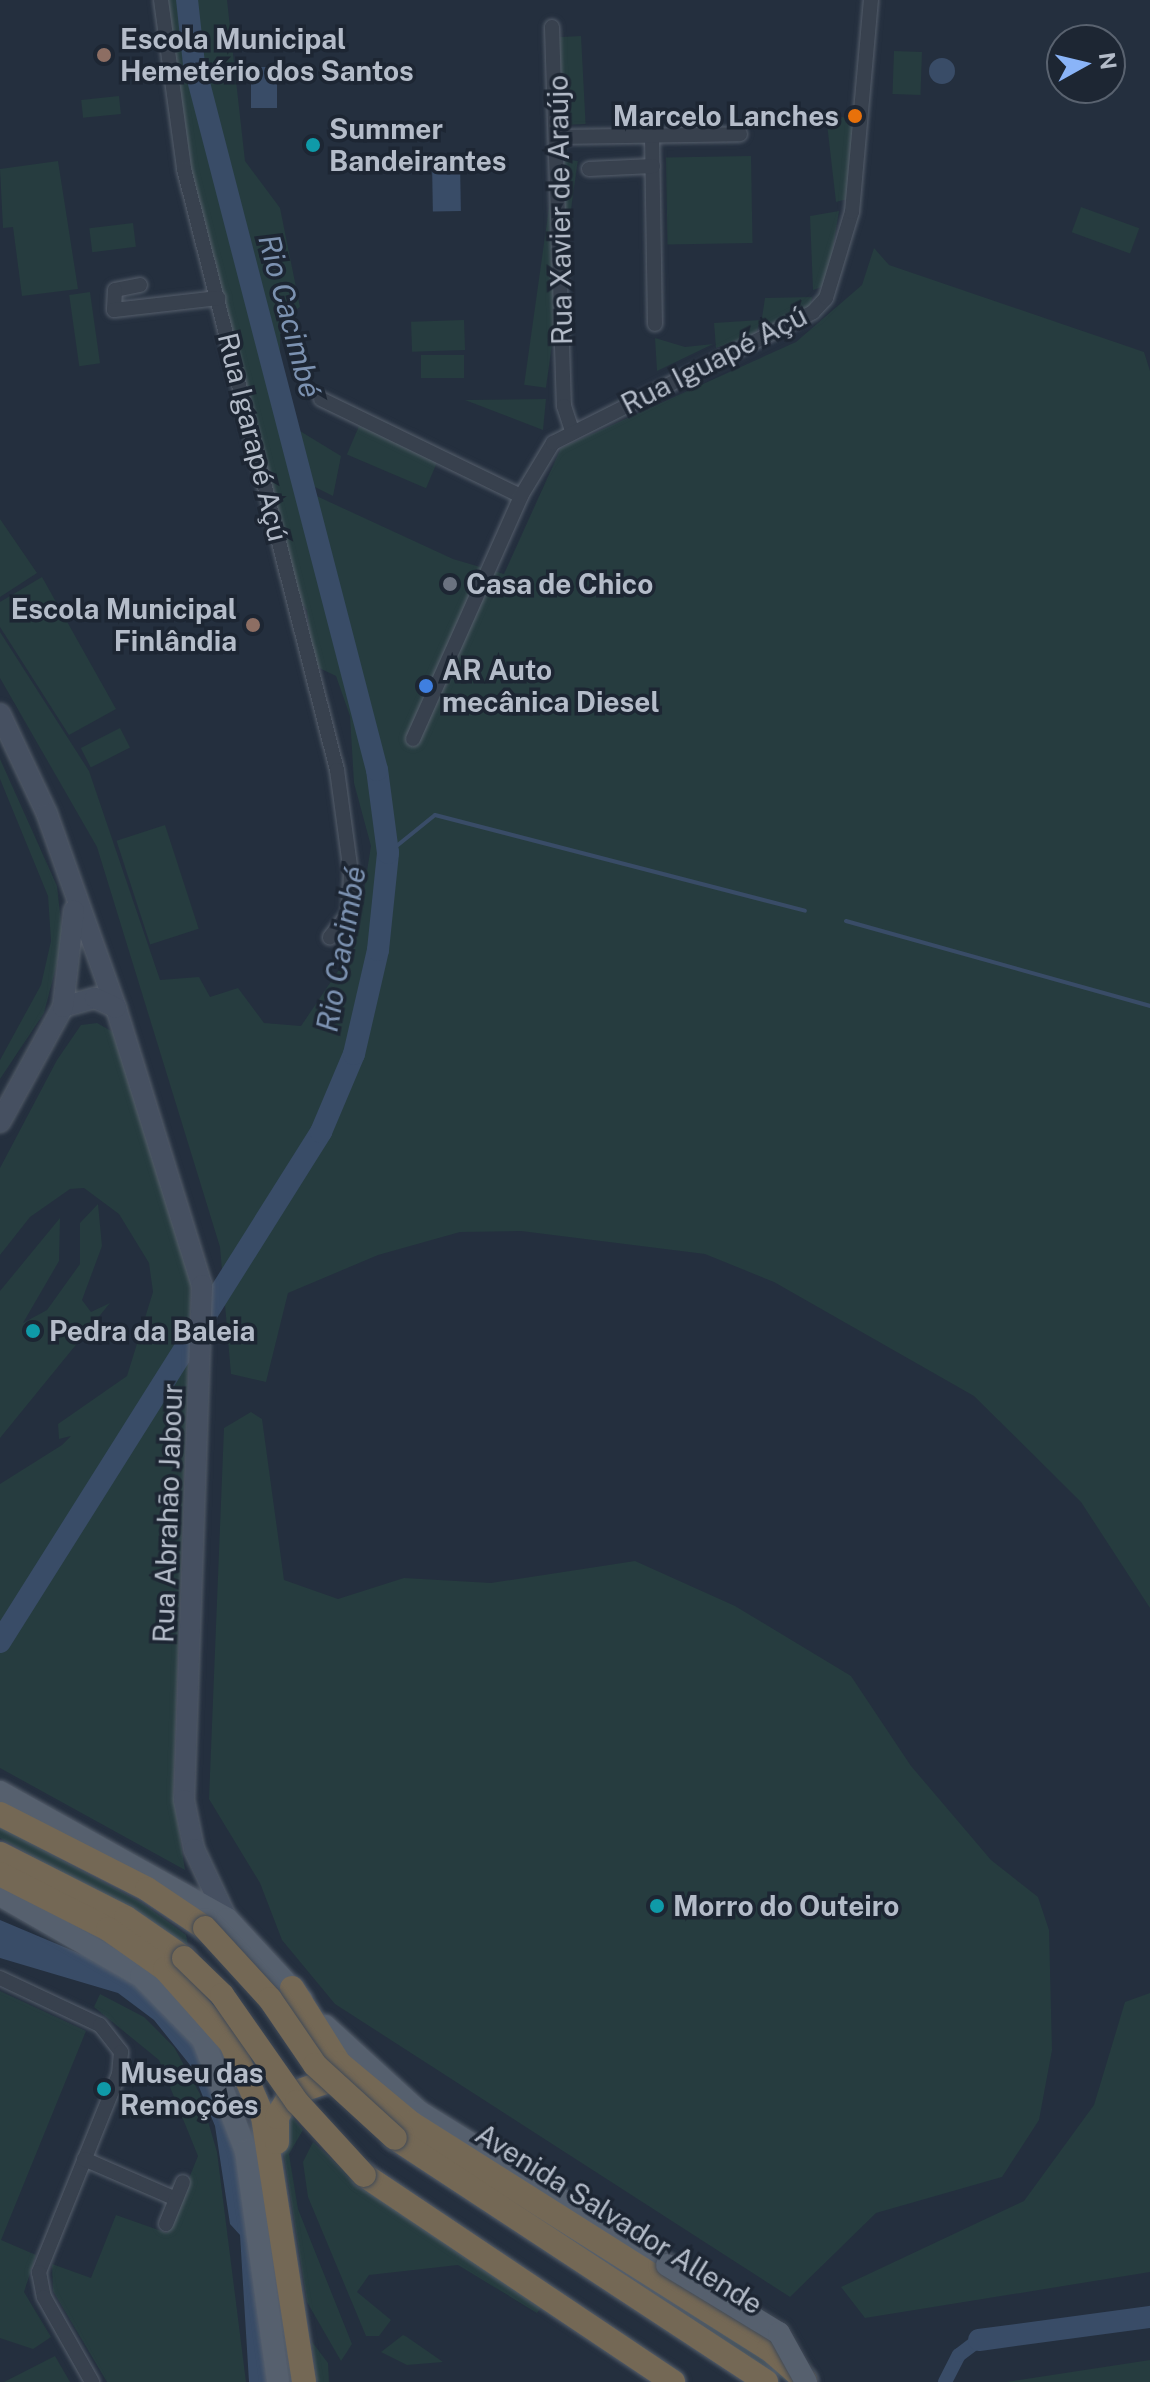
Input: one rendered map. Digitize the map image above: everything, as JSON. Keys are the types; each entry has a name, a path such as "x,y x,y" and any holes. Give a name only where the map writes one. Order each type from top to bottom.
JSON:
{"highway":[{"path":"0,1814 216,1924 315,2065 403,2131"},
{"path":"0,1854 126,1918 184,1958 222,1995 297,2102 364,2175 673,2382"},
{"path":"0,1890 108,1929 199,2001 252,2084 277,2191 304,2382"},
{"path":"292,1988 339,2063 403,2131"},
{"path":"277,2191 277,2117 301,2088 338,2079 403,2131"},
{"name":"Avenida Salvador Allende","path":"403,2131 802,2378"},
{"name":"Avenida Salvador Allende","path":"403,2131 766,2382"}],"main road":[{"path":"0,1792 216,1924 292,1988 356,2062 406,2103 779,2333 802,2378"},
{"path":"0,1890 141,1976 203,2039 221,2074 246,2151 278,2382"},
{"name":"Avenida Salvador Allende","path":"802,2378 818,2382"}],"street":[{"name":"Rua Igarapé Açú","path":"161,0 184,169 337,770 351,873 349,913 330,937"},
{"name":"Rua Iguapé Açú","path":"413,739 469,626 521,496 541,459 577,427 780,329 826,298 852,212 871,0"},
{"name":"Rua Xavier de Araújo","path":"552,27 564,393 577,427"},
{"path":"558,137 740,134"},
{"path":"652,136 655,324"},
{"path":"589,169 653,166"},
{"path":"140,285 115,290 114,310 218,298"},
{"path":"321,399 521,496"},
{"name":"Rua Abrahão Jabour","path":"0,714 71,883 116,1008 202,1285 203,1333 184,1800 194,1849 216,1924"},
{"name":"Rua Abrahão Jabour","path":"0,1122 63,1007 74,958 71,883"},
{"path":"63,1007 95,998 116,1008"},
{"path":"0,1978 74,2010 118,2043 121,2067 39,2281 92,2382"},
{"path":"84,2159 176,2199"},
{"path":"166,2224 183,2182"}],"green space":[{"path":"166,0 227,0 245,161 280,208 300,307 281,320 279,376 310,493 453,559 504,574 561,448 796,342 862,285 874,248 889,265 1144,352 1150,371 1150,1608 1081,1502 974,1396 774,1282 705,1254 521,1231 460,1232 378,1255 288,1293 266,1382 231,1374 220,1247 97,847 0,678 0,632 89,771 160,980 199,977 210,997 238,988 264,1023 301,1026 355,946 371,846 354,783 350,716 336,676 313,665 307,610 295,594 181,152"},
{"path":"581,36 586,124 562,125 557,37"},
{"path":"894,51 922,52 920,95 892,94"},
{"path":"119,96 121,114 83,118 81,100"},
{"path":"826,115 856,119 848,199 836,202"},
{"path":"751,156 753,243 668,244 666,157"},
{"path":"556,158 578,161 546,388 524,385"},
{"path":"58,161 78,289 22,296 13,227 3,228 0,169"},
{"path":"1081,207 1139,228 1130,254 1072,232"},
{"path":"839,211 827,285 813,290 810,216"},
{"path":"133,223 136,247 92,252 89,228"},
{"path":"90,292 100,363 79,366 69,295"},
{"path":"812,297 810,309 760,331 765,298"},
{"path":"464,320 465,350 412,352 411,322"},
{"path":"760,320 756,334 716,348 714,323"},
{"path":"655,338 685,347 713,344 657,371"},
{"path":"421,355 464,355 464,378 421,378"},
{"path":"546,399 543,430 465,400"},
{"path":"359,426 438,460 426,488 347,455"},
{"path":"300,431 341,456 333,496 313,486"},
{"path":"0,519 37,573 0,597"},
{"path":"42,577 116,709 69,735 0,627 0,602"},
{"path":"120,728 130,748 91,768 81,748"},
{"path":"0,759 57,886 63,940 44,1013 0,1079 0,1060 41,985 51,941 48,896 0,779"},
{"path":"165,825 199,929 150,944 116,841"},
{"path":"97,1023 113,1032 191,1277 173,1793 185,1870 0,1768 0,1484 62,1445 71,1436 59,1439 58,1424 127,1376 153,1292 149,1263 119,1214 84,1188 70,1189 30,1217 0,1255 0,1168 57,1060 81,1025"},
{"path":"98,1204 102,1246 82,1300 91,1312 110,1303 0,1438 0,1291 60,1218 59,1261 23,1323 47,1310 80,1264 80,1223"},
{"path":"251,1412 262,1419 284,1580 338,1599 404,1578 491,1583 635,1561 735,1606 851,1676 911,1766 991,1860 1038,1897 1049,1930 1052,2050 1039,2120 1002,2177 876,2213 790,2297 335,2004 282,1940 260,1883 209,1799 224,1428"},
{"path":"0,1827 142,1903 186,1935 188,1945 0,1838"},
{"path":"0,1991 86,2031 1,2240 36,2255 24,2292 51,2337 33,2349 0,2338"},
{"path":"1150,1993 1150,2272 865,2318 841,2287 1024,2201 1094,2105 1125,2002"},
{"path":"100,1994 144,2017 174,2047 200,2094 217,2152 246,2382 107,2382 53,2291 52,2264 91,2278 116,2215 167,2233 198,2156 159,2060 94,2007"},
{"path":"288,2111 303,2130 289,2154 298,2209 352,2344 341,2361 307,2302 282,2143"},
{"path":"415,2135 798,2382 788,2382"},
{"path":"313,2142 364,2188 545,2302 537,2313 458,2265 369,2275 357,2292 391,2320 379,2336 366,2336 308,2197 303,2162"},
{"path":"403,2335 443,2362 407,2365 381,2352"},
{"path":"312,2342 328,2363 329,2382 317,2382"},
{"path":"55,2356 70,2382 4,2382"},
{"path":"1150,2360 1150,2382 1006,2382"}],"water":[{"path":"942,58 951,62 955,71 951,80 942,84 933,80 929,71 933,62"},
{"path":"251,67 277,67 277,108 251,108"},
{"path":"432,161 460,161 461,211 433,211"},
{"path":"0,1920 140,1979 185,2019 235,2117 267,2382 249,2382 240,2235 230,2224 215,2126 190,2065 154,2020 118,1993 0,1958"}],"waterway":[{"name":"Rio Cacimbé","path":"0,1642 321,1132 354,1054 378,950 388,853 377,770 194,64 187,0"},
{"path":"388,853 435,815 805,911"},
{"path":"846,921 1150,1006"},
{"path":"979,2340 1150,2317"},
{"path":"945,2382 959,2355 979,2340"}],"place":[{"name":"Escola Municipal Hemetério dos Santos","path":"104,55"},
{"name":"Marcelo Lanches","path":"855,116"},
{"name":"Summer Bandeirantes","path":"313,145"},
{"name":"Casa de Chico","path":"450,584"},
{"name":"Escola Municipal Finlândia","path":"253,625"},
{"name":"AR Auto mecânica Diesel","path":"426,686"},
{"name":"Pedra da Baleia","path":"33,1331"},
{"name":"Morro do Outeiro","path":"657,1906"},
{"name":"Museu das Remoções","path":"104,2089"}]}
